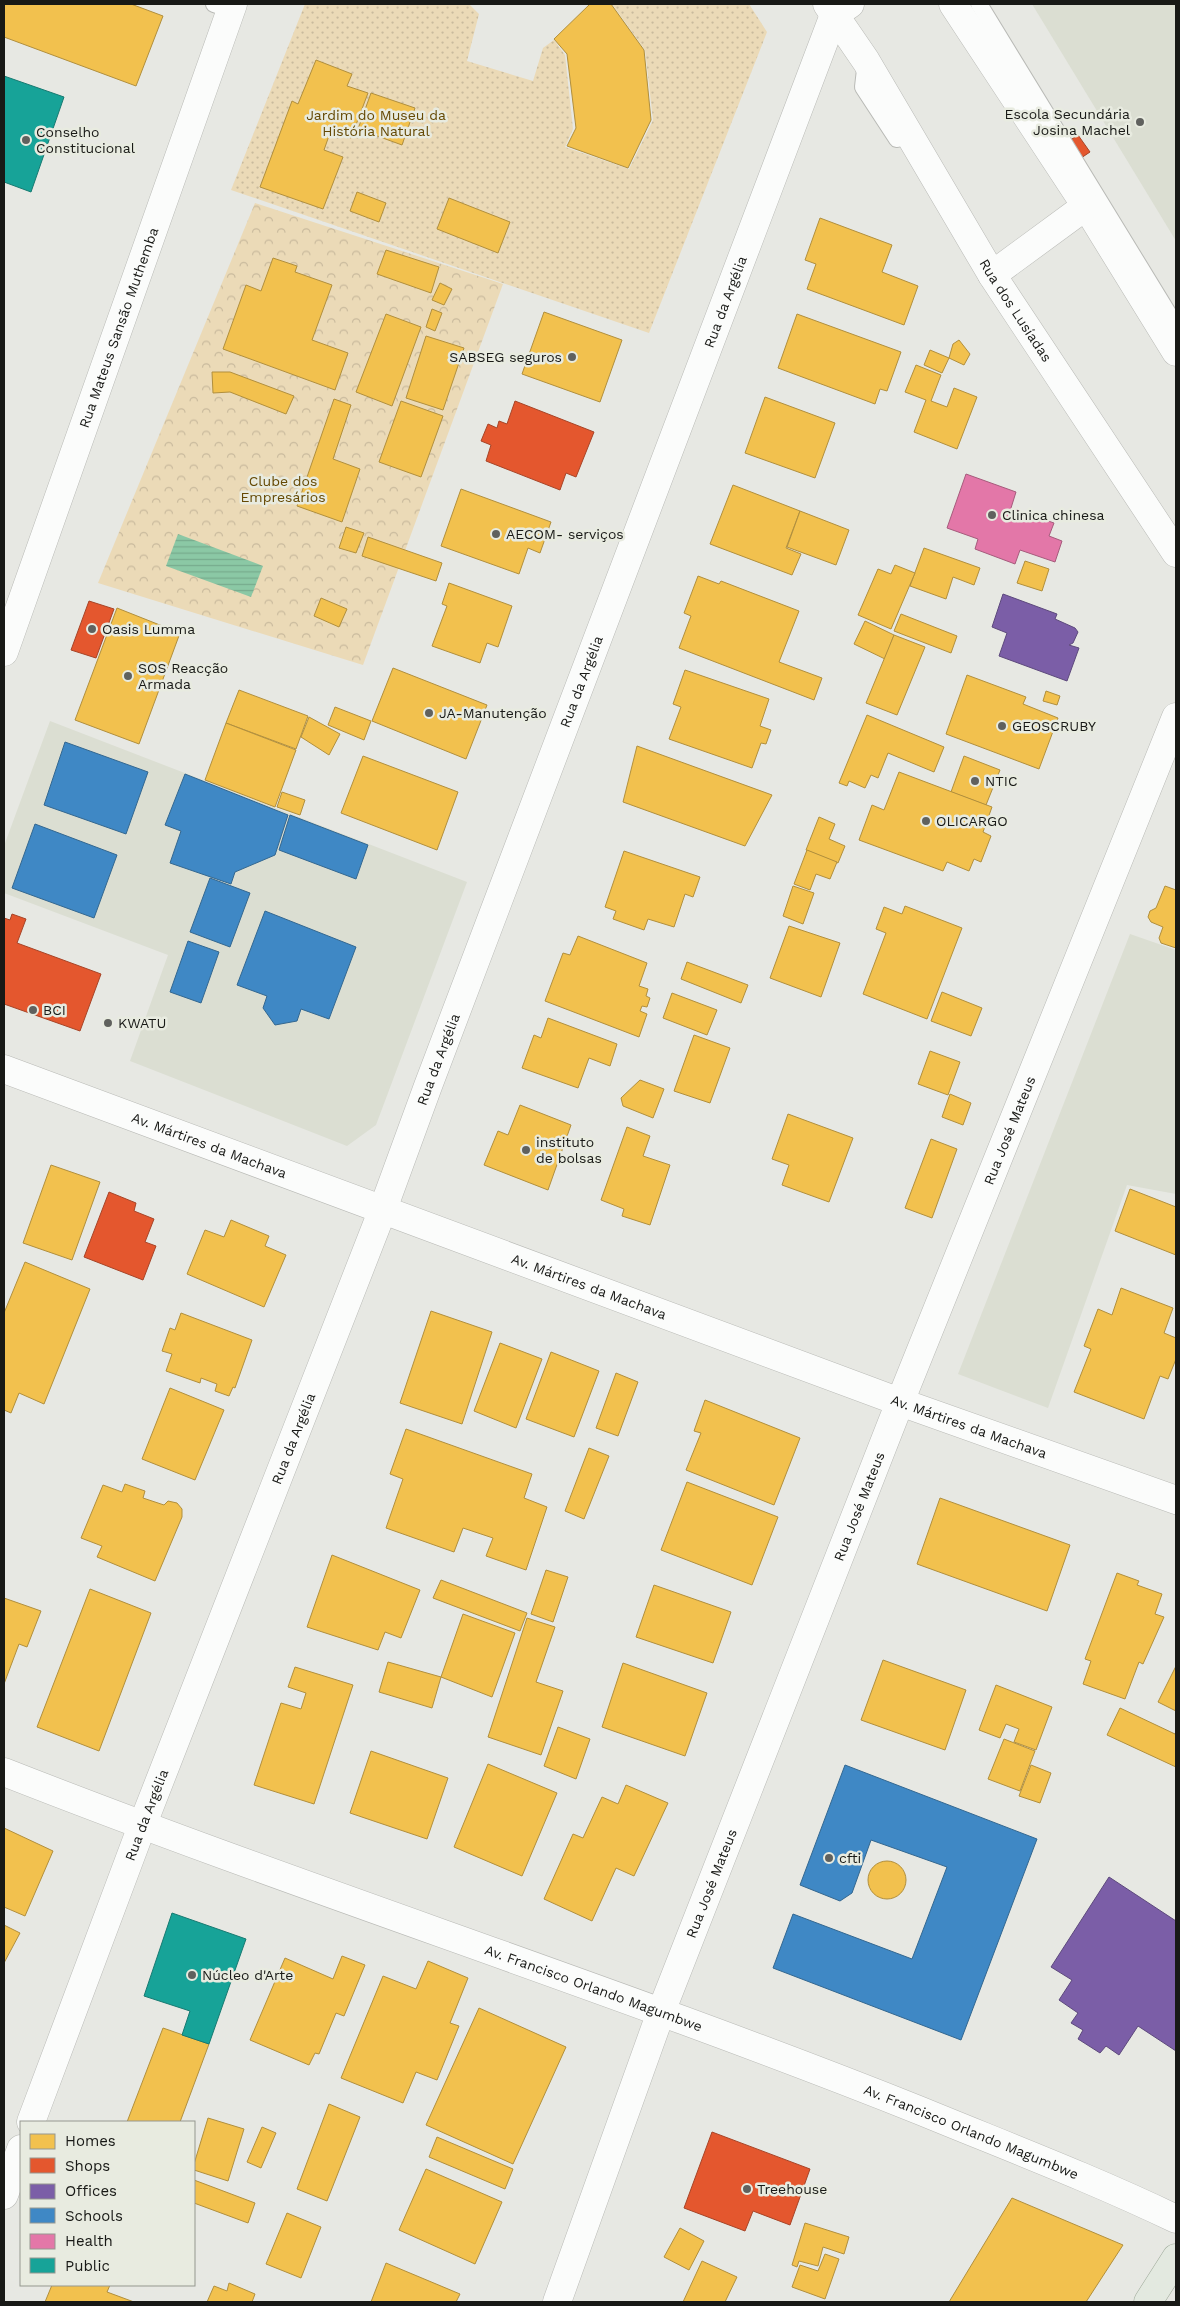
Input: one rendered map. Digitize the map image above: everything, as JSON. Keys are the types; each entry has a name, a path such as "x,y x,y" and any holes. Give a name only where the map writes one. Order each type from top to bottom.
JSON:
{"main road":[{"path":"1148,2302 1176,2258"}],"street":[{"path":"953,4 1086,206 1176,352"},
{"name":"Rua Mateus Sansão Muthemba","path":"4,652 226,6"},
{"name":"Rua dos Lusíadas","path":"837,7 992,275 1176,553"},
{"name":"Rua da Argélia","path":"31,2121 142,1826 384,1209 428,1086 837,7"},
{"path":"992,275 1086,206"},
{"name":"Rua José Mateus","path":"557,2302 661,2012 900,1402 1176,717"},
{"name":"Av. Mártires da Machava","path":"4,1069 900,1402 1176,1500"},
{"name":"Av. Francisco Orlando Magumbwe","path":"4,1772 142,1826 661,2012 843,2080 1109,2187 1176,2219"},
{"path":"4,2195 20,2152"}],"lane":[{"path":"979,4 1176,326"},
{"path":"866,60 863,87 1176,566"}],"shaded area":[{"name":"Escola Secundária Josina Machel","path":"1032,4 1176,4 1176,241"},
{"path":"178,534 263,566 251,597 166,566"},
{"path":"50,721 467,882 376,1125 347,1146 130,1061 168,955 4,893 4,846"},
{"path":"1130,934 1176,950 1176,1194 1127,1185 1048,1408 958,1374"}],"green space":[{"name":"Jardim do Museu da História Natural","path":"305,4 469,4 479,14 467,61 533,81 543,48 554,40 565,55 573,129 565,147 629,169 653,120 645,50 612,4 749,4 767,32 649,333 231,190"},
{"name":"Clube dos Empresários","path":"255,203 503,284 363,665 98,583"}],"building: Homes":[{"path":"4,4 131,4 163,16 136,86 4,37"},
{"path":"590,4 611,4 644,50 651,120 628,168 567,146 576,128 567,54 554,39"},
{"path":"316,60 352,74 347,86 368,93 351,138 331,130 324,150 343,157 323,209 260,187 292,101 298,104"},
{"path":"371,93 415,108 402,145 358,129"},
{"path":"357,192 386,203 379,222 350,211"},
{"path":"449,198 510,222 498,253 437,229"},
{"path":"820,218 892,245 882,272 918,286 904,325 807,289 816,264 805,260"},
{"path":"386,250 439,267 431,293 377,274"},
{"path":"273,258 297,266 295,272 332,285 312,340 348,353 335,390 223,349 246,285 261,291"},
{"path":"440,283 452,289 444,305 432,300"},
{"path":"432,309 442,313 435,331 426,327"},
{"name":"SABSEG seguros","path":"544,312 622,340 600,402 522,374"},
{"path":"386,314 421,327 392,406 356,392"},
{"path":"797,314 901,352 887,391 880,389 875,404 778,368"},
{"path":"426,336 464,348 443,410 406,398"},
{"path":"959,340 970,354 964,365 949,358 953,344"},
{"path":"930,350 949,358 942,373 924,365"},
{"path":"916,365 941,375 931,401 947,407 954,388 977,397 957,449 914,432 926,400 905,392"},
{"path":"212,372 230,372 294,396 286,414 230,392 213,393"},
{"path":"765,397 835,423 815,478 745,453"},
{"path":"334,399 351,405 333,459 360,469 342,522 297,506"},
{"path":"401,401 443,416 421,477 379,462"},
{"path":"733,485 800,511 786,548 801,554 792,575 710,544"},
{"name":"AECOM- serviços","path":"461,489 551,522 540,553 528,548 519,574 441,546"},
{"path":"800,511 849,530 836,565 787,547"},
{"path":"346,527 364,533 356,553 339,548"},
{"path":"368,537 442,563 436,581 362,556"},
{"path":"924,548 980,568 974,585 953,577 946,599 910,586"},
{"path":"1025,561 1049,569 1042,591 1017,583"},
{"path":"895,565 915,573 891,629 858,615 878,569 891,574"},
{"path":"698,576 719,584 721,581 799,611 779,662 822,678 814,700 679,648 691,616 684,613"},
{"path":"449,583 512,606 498,647 487,643 480,663 432,646 447,606 442,604"},
{"path":"321,598 347,609 339,627 314,616"},
{"name":"SOS Reacção Armada","path":"117,608 180,633 139,744 75,720"},
{"path":"901,614 957,636 951,653 894,631"},
{"path":"865,621 894,635 885,659 854,644"},
{"path":"894,635 925,647 897,715 866,703"},
{"name":"JA-Manutenção","path":"393,668 487,705 466,759 372,721"},
{"path":"685,670 769,699 760,726 771,730 766,744 761,743 752,768 669,739 681,707 673,704"},
{"name":"GEOSCRUBY","path":"967,675 1026,697 1023,704 1058,718 1039,769 946,734"},
{"path":"239,690 308,716 296,749 226,723"},
{"path":"1046,691 1060,696 1057,705 1043,701"},
{"path":"335,707 371,721 364,740 328,725"},
{"path":"867,715 944,747 934,772 888,753 878,778 871,775 865,788 849,781 847,786 839,783"},
{"path":"309,717 340,734 329,755 301,737"},
{"path":"226,723 296,750 275,807 205,780"},
{"path":"637,746 772,795 745,846 623,802"},
{"path":"363,756 458,792 437,850 341,813"},
{"name":"NTIC","path":"964,756 1000,770 986,805 951,792"},
{"name":"OLICARGO","path":"899,772 992,807 983,832 991,836 981,862 974,859 969,871 947,862 943,871 859,840 872,805 884,810"},
{"path":"282,792 305,800 300,815 277,807"},
{"path":"819,817 835,824 829,839 845,846 838,863 806,850"},
{"path":"807,850 837,862 830,879 816,874 810,890 794,884"},
{"path":"624,851 700,877 693,897 685,894 674,927 648,919 644,930 613,919 616,911 605,907"},
{"path":"793,886 814,893 803,924 783,916"},
{"path":"1165,886 1176,890 1176,948 1161,943 1159,938 1163,927 1151,922 1148,917 1150,911 1156,908"},
{"path":"905,906 962,928 927,1019 863,994 886,933 876,929 884,907 902,914"},
{"path":"789,926 840,943 821,997 770,978"},
{"path":"578,936 647,963 639,986 648,989 646,996 650,998 647,1007 642,1006 640,1011 647,1014 639,1037 545,1001 563,953 570,955"},
{"path":"687,962 748,985 741,1003 681,979"},
{"path":"942,992 982,1008 971,1036 931,1021"},
{"path":"672,993 717,1010 707,1035 663,1018"},
{"path":"548,1018 617,1044 610,1066 589,1058 578,1088 522,1068 534,1035 541,1038"},
{"path":"694,1035 730,1048 710,1103 674,1091"},
{"path":"930,1051 960,1062 948,1095 918,1084"},
{"path":"640,1080 664,1089 653,1118 623,1106 621,1098"},
{"path":"950,1094 971,1103 963,1125 942,1117"},
{"name":"instituto de bolsas","path":"520,1105 571,1125 548,1190 484,1165 498,1131 508,1135"},
{"path":"788,1114 853,1138 829,1202 782,1185 789,1165 772,1159"},
{"path":"627,1127 650,1136 643,1156 670,1165 650,1225 622,1216 624,1209 601,1200"},
{"path":"931,1139 957,1149 932,1218 905,1208"},
{"path":"51,1165 100,1182 72,1260 23,1243"},
{"path":"1130,1189 1176,1207 1176,1255 1115,1231"},
{"path":"231,1220 269,1236 265,1246 286,1255 264,1307 187,1274 205,1230 224,1237"},
{"path":"25,1262 90,1289 44,1404 19,1393 11,1413 4,1410 4,1313"},
{"path":"1121,1288 1173,1308 1164,1333 1176,1338 1176,1359 1168,1379 1160,1376 1144,1419 1074,1392 1091,1349 1084,1346 1098,1309 1112,1315"},
{"path":"431,1311 492,1332 462,1424 400,1403"},
{"path":"181,1313 252,1340 235,1388 233,1387 229,1396 215,1391 217,1384 201,1378 200,1383 166,1371 172,1354 162,1351 170,1328 175,1330"},
{"path":"500,1343 542,1359 516,1428 474,1411"},
{"path":"551,1352 599,1371 574,1437 526,1419"},
{"path":"616,1373 638,1382 618,1436 596,1428"},
{"path":"170,1388 224,1410 195,1480 142,1459"},
{"path":"705,1400 800,1438 774,1505 686,1470 701,1433 694,1431"},
{"path":"406,1429 532,1474 524,1498 547,1507 526,1570 486,1556 493,1538 463,1528 454,1552 386,1528 403,1479 390,1474"},
{"path":"589,1448 609,1456 584,1519 565,1511"},
{"path":"687,1482 778,1517 752,1585 661,1550"},
{"path":"125,1484 145,1491 143,1498 164,1505 168,1501 177,1503 182,1509 182,1517 155,1581 97,1557 102,1546 81,1538 103,1485 122,1492"},
{"path":"940,1498 1070,1545 1047,1611 917,1564"},
{"path":"332,1555 420,1590 401,1638 385,1632 378,1650 307,1627"},
{"path":"546,1570 568,1577 553,1622 531,1614"},
{"path":"1117,1573 1139,1581 1137,1585 1162,1594 1155,1614 1164,1617 1143,1664 1139,1662 1125,1699 1083,1684 1091,1661 1085,1659"},
{"path":"441,1580 527,1613 520,1631 433,1598"},
{"path":"654,1585 731,1612 713,1663 636,1637"},
{"path":"90,1589 151,1613 99,1751 37,1727"},
{"path":"4,1598 41,1611 27,1647 19,1644 4,1684"},
{"path":"463,1614 515,1633 492,1697 441,1677"},
{"path":"527,1618 555,1627 536,1682 563,1691 541,1755 488,1737"},
{"path":"883,1660 966,1690 945,1750 861,1720"},
{"path":"388,1662 441,1677 432,1708 379,1692"},
{"path":"623,1663 707,1693 685,1756 602,1727"},
{"path":"1176,1666 1176,1711 1158,1702"},
{"path":"295,1667 353,1685 314,1804 254,1785 281,1703 301,1709 306,1693 288,1687"},
{"path":"996,1685 1052,1707 1036,1750 1014,1742 1019,1729 1006,1724 1000,1738 979,1730"},
{"path":"1120,1708 1175,1734 1176,1732 1176,1767 1107,1735"},
{"path":"558,1727 590,1739 576,1779 544,1766"},
{"path":"1004,1739 1035,1751 1020,1791 988,1779"},
{"path":"371,1751 448,1778 427,1839 350,1813"},
{"path":"488,1764 557,1793 522,1876 454,1847"},
{"path":"1031,1765 1051,1773 1040,1803 1019,1796"},
{"path":"626,1785 668,1803 634,1876 616,1868 592,1921 544,1899 573,1834 583,1838 602,1797 618,1804"},
{"path":"4,1828 53,1851 25,1916 4,1907"},
{"path":"887,1861 901,1866 906,1880 901,1894 887,1899 873,1894 868,1880 873,1866"},
{"path":"4,1925 20,1933 4,1963"},
{"path":"342,1956 365,1965 344,2016 336,2013 319,2054 315,2053 309,2065 250,2040 285,1958 333,1979"},
{"path":"428,1961 468,1978 450,2023 459,2026 437,2080 416,2072 403,2103 341,2078 383,1976 416,1989"},
{"path":"479,2008 566,2047 513,2164 426,2125"},
{"path":"163,2028 209,2044 180,2121 127,2121"},
{"path":"329,2104 360,2117 327,2201 297,2189"},
{"path":"208,2118 244,2129 228,2181 195,2170 195,2161"},
{"path":"262,2127 276,2133 261,2168 247,2162"},
{"path":"437,2137 513,2169 505,2189 429,2157"},
{"path":"426,2169 502,2202 475,2264 399,2230"},
{"path":"195,2180 255,2203 248,2223 195,2203"},
{"path":"1012,2198 1123,2245 1086,2302 949,2302"},
{"path":"287,2213 321,2227 301,2278 266,2264"},
{"path":"805,2223 849,2237 844,2254 823,2247 818,2266 799,2261 797,2267 792,2265"},
{"path":"680,2228 704,2241 689,2270 664,2257"},
{"path":"825,2254 839,2259 825,2299 792,2287 800,2265 818,2271"},
{"path":"702,2261 737,2277 725,2302 683,2302"},
{"path":"386,2263 460,2294 456,2302 371,2302"},
{"path":"229,2283 255,2294 252,2302 207,2302 214,2286 227,2291"},
{"path":"52,2286 110,2286 107,2292 134,2302 45,2302"}],"building: Shops":[{"path":"1078,135 1090,152 1081,158 1069,141"},
{"path":"515,401 594,432 576,477 566,473 560,490 486,461 491,445 481,441 488,424 497,428 499,421 507,424"},
{"name":"Oasis Lumma","path":"89,601 114,609 96,658 71,650"},
{"path":"12,914 26,919 17,943 101,974 80,1031 4,1004 4,918 10,920"},
{"path":"109,1192 136,1203 134,1211 154,1219 145,1242 156,1246 143,1280 84,1257"},
{"name":"Treehouse","path":"712,2132 810,2169 790,2225 753,2211 745,2231 684,2208"}],"building: Offices":[{"path":"1003,594 1057,614 1055,619 1075,628 1078,632 1073,643 1069,645 1079,648 1067,681 999,656 1007,633 992,627"},
{"path":"1109,1877 1176,1921 1176,2051 1138,2026 1119,2055 1106,2046 1100,2053 1078,2039 1083,2030 1071,2023 1078,2013 1059,2000 1072,1980 1051,1967"}],"building: Schools":[{"path":"65,742 148,772 126,834 44,805"},
{"path":"185,774 288,815 275,855 235,872 231,884 170,863 181,831 165,825"},
{"path":"290,815 368,845 356,879 279,850"},
{"path":"35,824 117,855 94,918 12,888"},
{"path":"210,878 250,893 230,947 190,932"},
{"path":"265,911 356,947 329,1019 301,1009 297,1021 275,1025 263,1008 267,996 237,985"},
{"path":"188,941 219,952 201,1003 170,992"},
{"path":"845,1765 1037,1839 961,2040 773,1968 793,1914 912,1959 947,1867 871,1840 852,1893 840,1901 800,1885"}],"building: Health":[{"name":"Clinica chinesa","path":"966,474 1016,492 1011,508 1054,523 1049,536 1062,541 1055,562 1020,550 1015,564 975,549 978,539 947,528"}],"building: Public":[{"name":"Conselho Constitucional","path":"4,76 64,97 31,192 4,182"},
{"name":"Núcleo d'Arte","path":"172,1913 246,1939 209,2044 182,2035 190,2011 144,1996"}],"place":[{"name":"Escola Secundária Josina Machel","path":"1140,122"},
{"name":"Conselho Constitucional","path":"26,140"},
{"name":"SABSEG seguros","path":"572,357"},
{"name":"Clinica chinesa","path":"992,515"},
{"name":"AECOM- serviços","path":"496,534"},
{"name":"Oasis Lumma","path":"92,629"},
{"name":"SOS Reacção Armada","path":"128,676"},
{"name":"JA-Manutenção","path":"429,713"},
{"name":"GEOSCRUBY","path":"1002,726"},
{"name":"NTIC","path":"975,781"},
{"name":"OLICARGO","path":"926,821"},
{"name":"BCI","path":"33,1010"},
{"name":"KWATU","path":"108,1023"},
{"name":"instituto de bolsas","path":"526,1150"},
{"name":"cfti","path":"829,1858"},
{"name":"Núcleo d'Arte","path":"192,1975"},
{"name":"Treehouse","path":"747,2189"}]}
